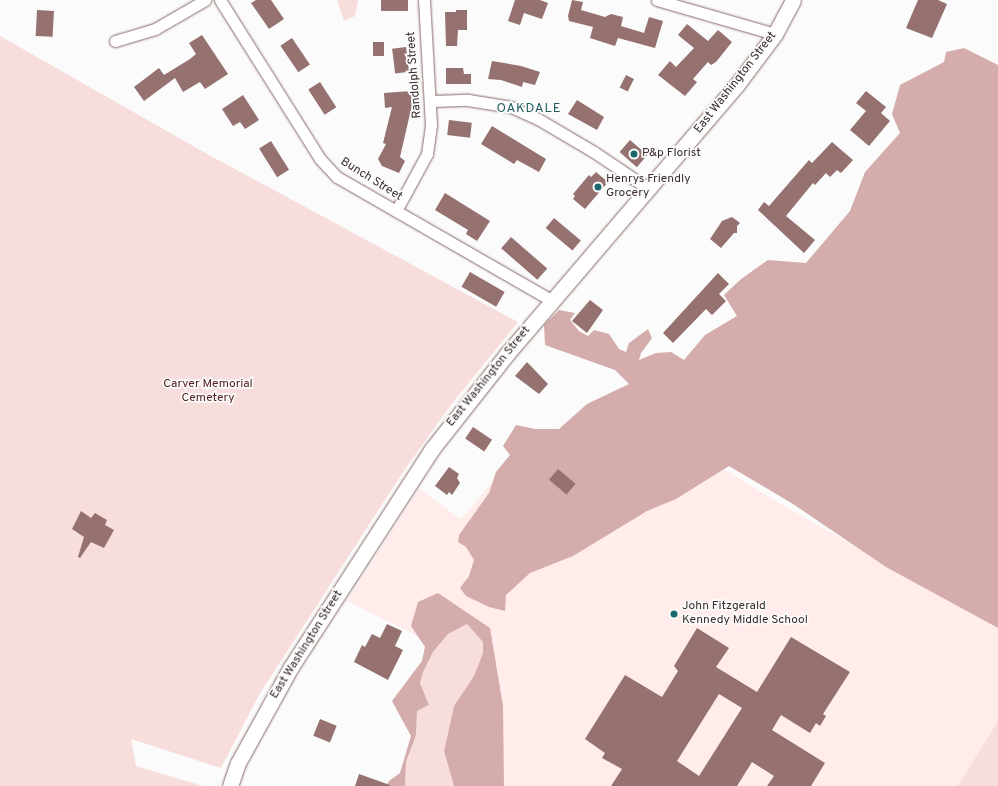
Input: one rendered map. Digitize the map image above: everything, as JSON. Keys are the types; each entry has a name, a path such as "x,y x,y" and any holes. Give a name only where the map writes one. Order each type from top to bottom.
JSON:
{"main road":[{"name":"East Washington Street","path":"230,786 238,762 291,668 432,449 553,301 736,86 775,34 793,0"}],"street":[{"path":"115,41 155,29 205,0"},
{"name":"Bunch Street","path":"220,0 325,165 337,177 485,260 553,301"},
{"name":"Randolph Street","path":"396,211 427,154 432,101 424,0"},
{"path":"657,0 775,34"},
{"path":"432,101 468,100 511,107 538,119 594,152 649,189"}],"shaded area":[{"path":"964,48 998,65 998,628 886,567 793,504 729,466 676,499 647,511 573,556 530,573 506,595 505,611 489,607 466,596 460,588 469,576 474,560 466,547 458,542 459,535 489,493 496,472 510,455 503,446 516,425 535,429 559,429 587,404 629,384 615,370 545,345 544,325 559,310 575,313 570,320 579,331 588,336 594,330 609,334 619,349 626,352 629,343 648,329 652,338 641,353 639,360 656,353 671,352 684,360 705,335 737,316 724,295 741,279 768,260 806,263 850,211 865,172 900,133 892,114 900,85 944,62 946,52"},
{"name":"John Fitzgerald Kennedy Middle School","path":"645,421 781,504 998,628 998,786 441,786 464,659 347,601 419,489 461,519 495,479"},
{"path":"438,593 490,628 503,706 504,786 454,786 444,751 454,706 474,676 483,653 483,642 467,624 448,634 433,652 423,672 420,683 429,705 417,711 416,735 406,762 405,786 386,786 389,781 400,773 411,736 392,701 422,661 425,647 411,626 418,602"}],"green space":[{"path":"337,0 358,0 355,16 344,21"},
{"name":"Carver Memorial Cemetery","path":"0,36 209,155 518,322 450,406 403,472 259,695 221,768 131,739 136,766 203,786 0,786"},
{"path":"467,624 483,642 483,653 474,676 454,706 444,750 454,786 405,786 406,762 416,735 417,711 429,705 420,683 423,672 433,652 448,634"},
{"path":"998,721 998,786 958,786"}],"building":[{"path":"256,0 271,0 284,19 269,29 251,3"},
{"path":"381,0 408,0 408,11 381,11"},
{"path":"515,0 540,0 548,3 542,19 524,13 520,25 508,21"},
{"path":"572,0 583,2 581,10 605,17 611,14 623,17 621,26 644,33 649,17 663,21 655,48 618,38 615,46 590,38 593,27 569,21 568,16"},
{"path":"918,0 938,0 947,4 932,38 906,28"},
{"path":"37,10 54,11 53,37 36,36"},
{"path":"456,10 467,10 467,30 458,30 457,46 446,46 445,12 456,12"},
{"path":"687,24 708,41 718,30 732,42 716,62 711,65 708,62 693,79 697,82 685,96 658,75 670,61 676,67 694,48 678,35"},
{"path":"202,35 228,74 205,89 200,82 183,92 175,78 144,101 134,87 159,68 164,75 190,59 196,54 189,43"},
{"path":"292,38 310,65 298,72 280,46"},
{"path":"373,42 384,42 384,56 373,56"},
{"path":"406,47 409,72 395,74 392,49"},
{"path":"492,61 521,66 540,72 535,85 523,82 522,87 501,80 488,79"},
{"path":"446,68 463,68 464,74 471,74 471,84 446,84"},
{"path":"626,75 634,79 628,92 620,87"},
{"path":"320,82 336,107 325,115 308,90"},
{"path":"411,91 412,105 400,157 405,161 399,173 382,166 378,159 386,144 383,143 392,107 385,108 384,93"},
{"path":"866,91 886,107 881,113 890,121 869,146 850,130 866,111 856,103"},
{"path":"243,95 259,120 245,129 240,122 233,126 222,109"},
{"path":"577,100 604,117 597,130 568,114"},
{"path":"449,120 472,123 470,138 447,135"},
{"path":"492,126 546,159 539,172 517,160 514,164 481,144"},
{"name":"P&p Florist","path":"630,140 647,155 637,167 620,152"},
{"path":"271,141 289,170 277,177 259,148"},
{"path":"832,142 853,160 841,173 837,170 830,177 826,173 815,185 813,183 786,216 815,240 804,253 758,210 764,202 769,206 809,160 812,163"},
{"path":"596,172 608,182 585,209 573,199 575,196 573,194 589,175 591,177"},
{"path":"445,193 490,221 477,241 466,234 468,230 435,210"},
{"path":"732,217 740,223 737,226 737,233 734,233 721,248 710,239 722,221"},
{"path":"554,218 581,240 572,250 546,228"},
{"path":"511,237 547,268 537,280 501,248"},
{"path":"470,272 505,292 496,307 462,287"},
{"path":"718,273 729,284 719,294 726,301 712,315 706,309 673,343 663,333"},
{"path":"590,300 603,310 587,333 572,321"},
{"path":"527,362 548,384 539,394 515,376"},
{"path":"473,427 492,440 484,451 465,439"},
{"path":"449,467 459,474 457,478 460,483 452,495 449,492 447,495 435,486"},
{"path":"558,469 576,484 567,495 549,480"},
{"path":"81,511 91,518 95,513 107,520 105,525 114,530 104,548 91,542 80,558 78,557 84,537 72,529"},
{"path":"387,624 402,631 395,646 403,650 388,680 354,662 362,645 365,647 372,634 380,638"},
{"path":"697,628 729,648 716,667 757,692 791,637 850,672 823,714 826,716 820,726 816,723 810,733 781,715 772,730 825,763 811,786 767,786 774,776 752,762 737,786 611,786 622,769 602,758 605,753 585,739 625,675 662,697 678,671 674,666","holes":["719,694 742,708 699,776 677,761"]},
{"path":"320,719 337,726 330,742 313,736"},
{"path":"359,774 390,785 390,786 355,786"}],"place":[{"name":"P&p Florist","path":"634,154"},
{"name":"Henrys Friendly Grocery","path":"598,187"},
{"name":"John Fitzgerald Kennedy Middle School","path":"674,614"}],"district":[{"name":"OAKDALE","path":"529,109"}]}
